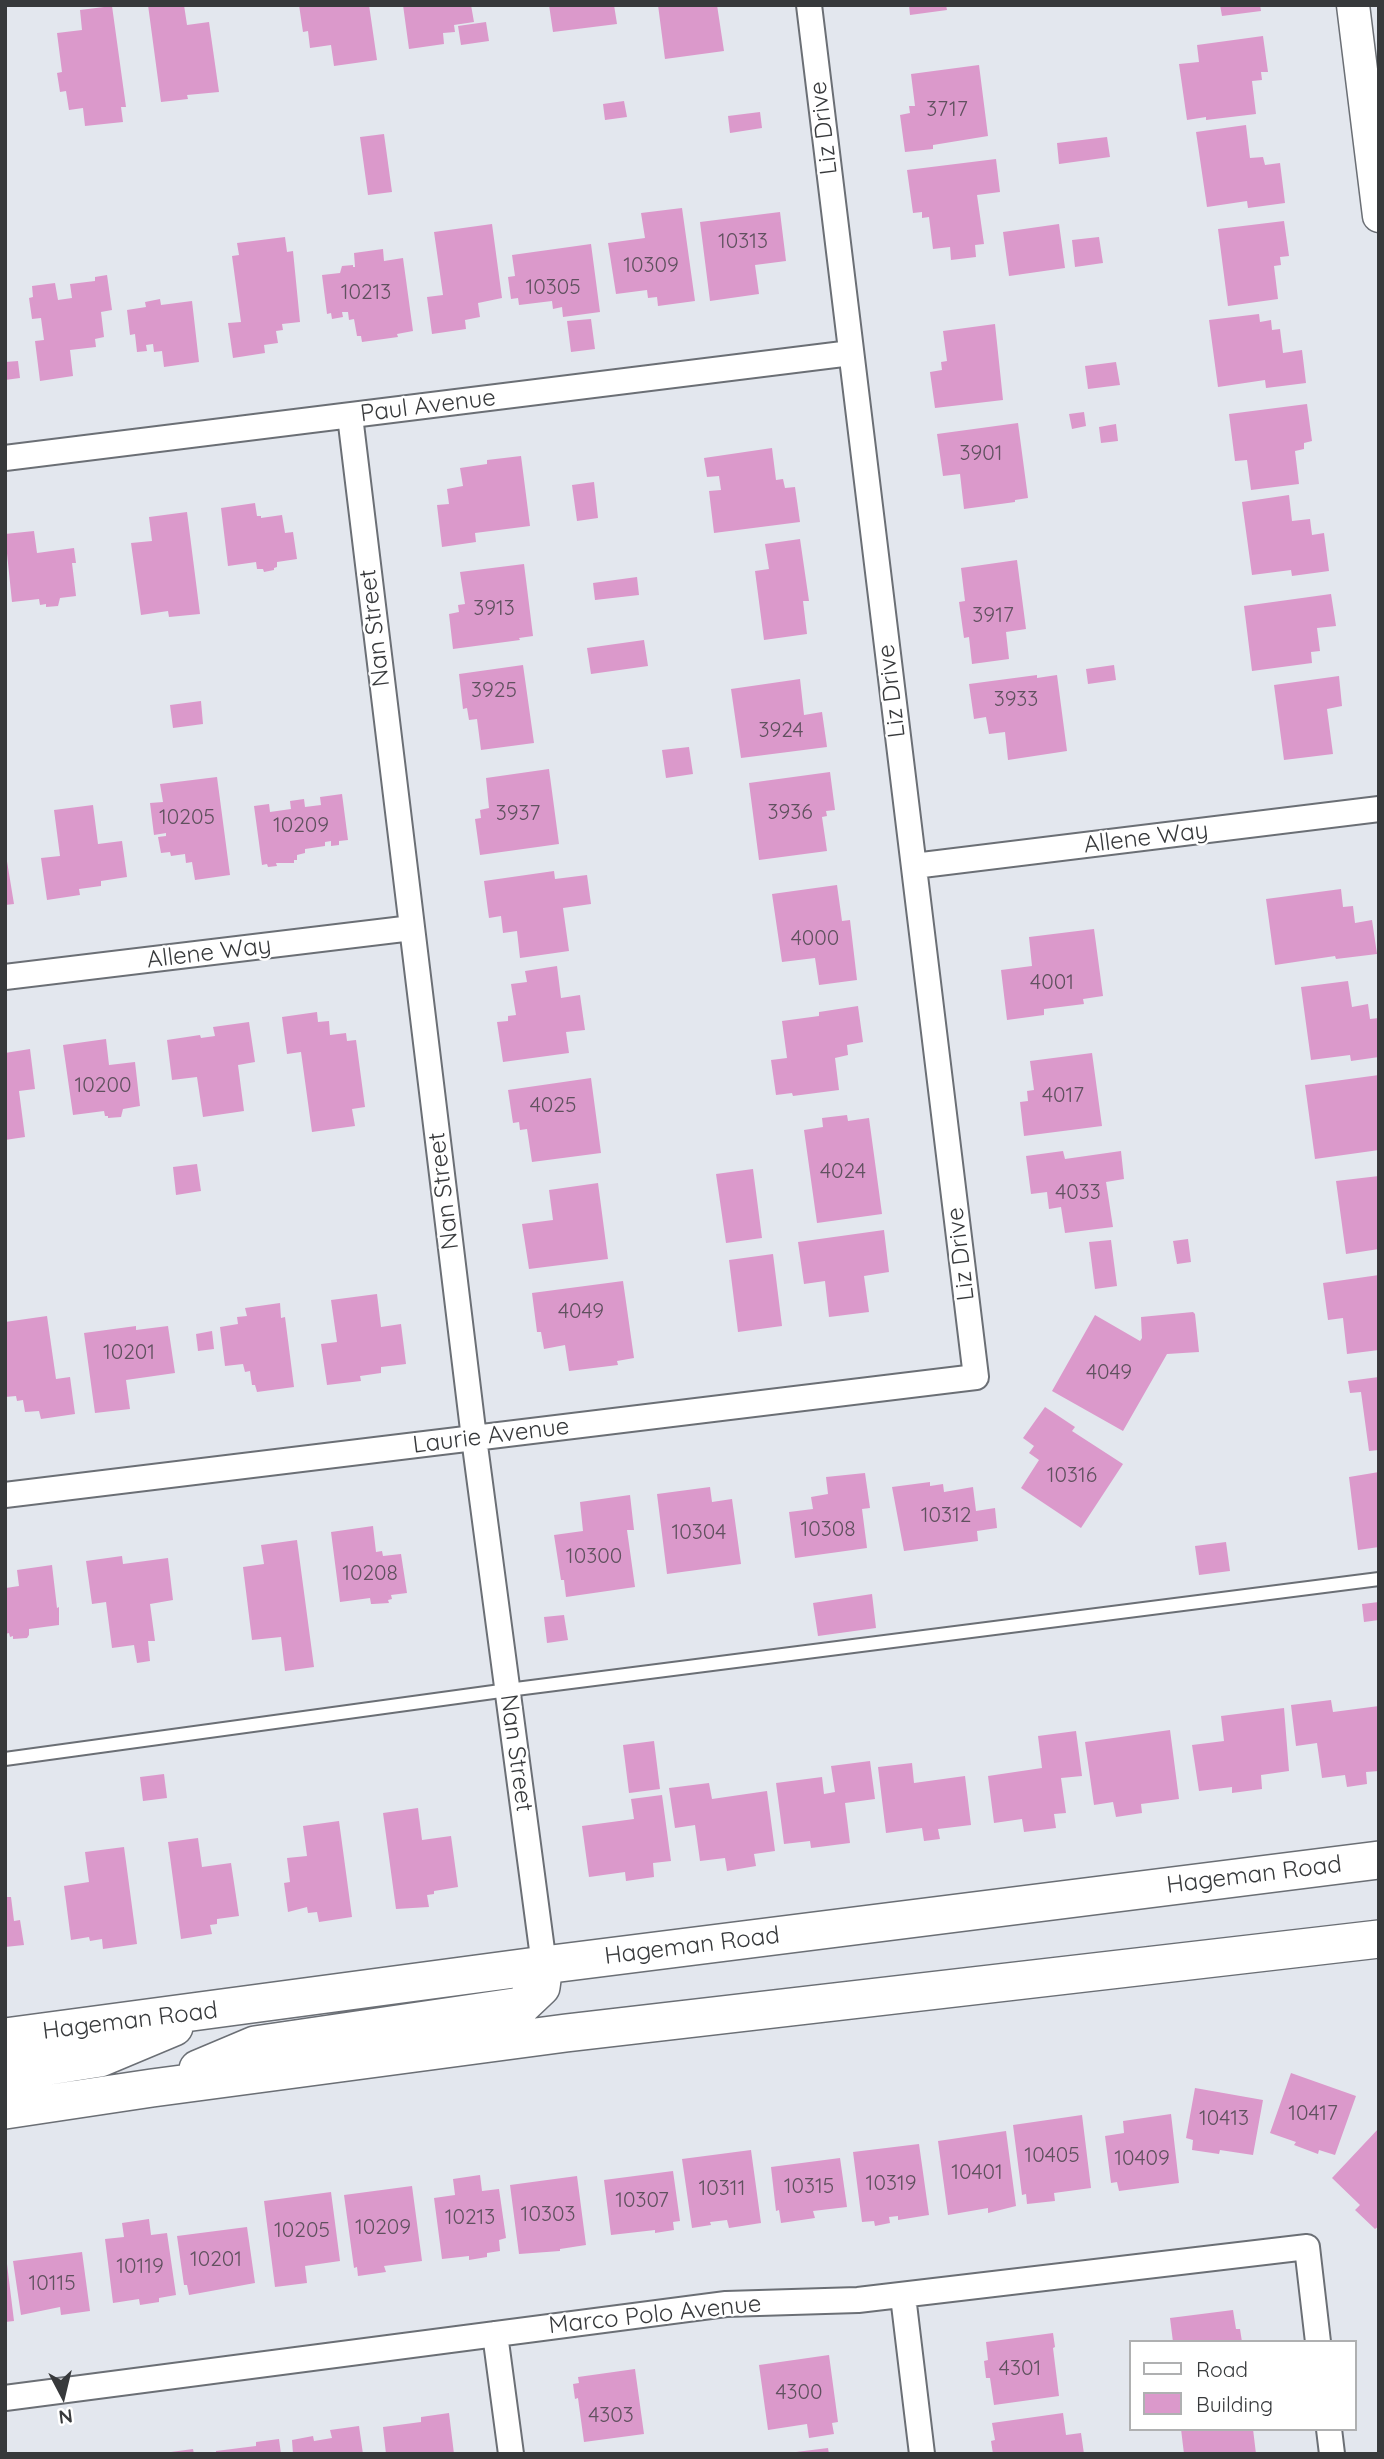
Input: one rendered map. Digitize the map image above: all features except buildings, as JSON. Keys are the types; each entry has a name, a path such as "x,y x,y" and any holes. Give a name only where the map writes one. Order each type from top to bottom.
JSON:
{"main road":[{"name":"Hageman Road","path":"5,2037 544,1965 1379,1860"},
{"path":"5,2110 566,2033 1379,1939"},
{"path":"152,2088 255,2045 521,2006 541,1987 544,1965"},
{"path":"5,2073 100,2058 213,2010"}],"street":[{"name":"Liz Drive","path":"809,5 976,1377"},
{"path":"1353,5 1379,216"},
{"name":"Paul Avenue","path":"5,458 851,354"},
{"name":"Nan Street","path":"349,416 474,1438 544,1965"},
{"name":"Allene Way","path":"914,866 1379,809"},
{"name":"Allene Way","path":"5,977 412,928"},
{"name":"Laurie Avenue","path":"5,1495 976,1377"},
{"name":"Marco Polo Avenue","path":"5,2399 726,2304 903,2296 1307,2247 1318,2340"},
{"path":"903,2296 922,2454"},
{"path":"495,2334 511,2454"},
{"path":"1329,2431 1332,2454"}],"lane":[{"path":"5,1759 508,1690 1379,1579"}]}
